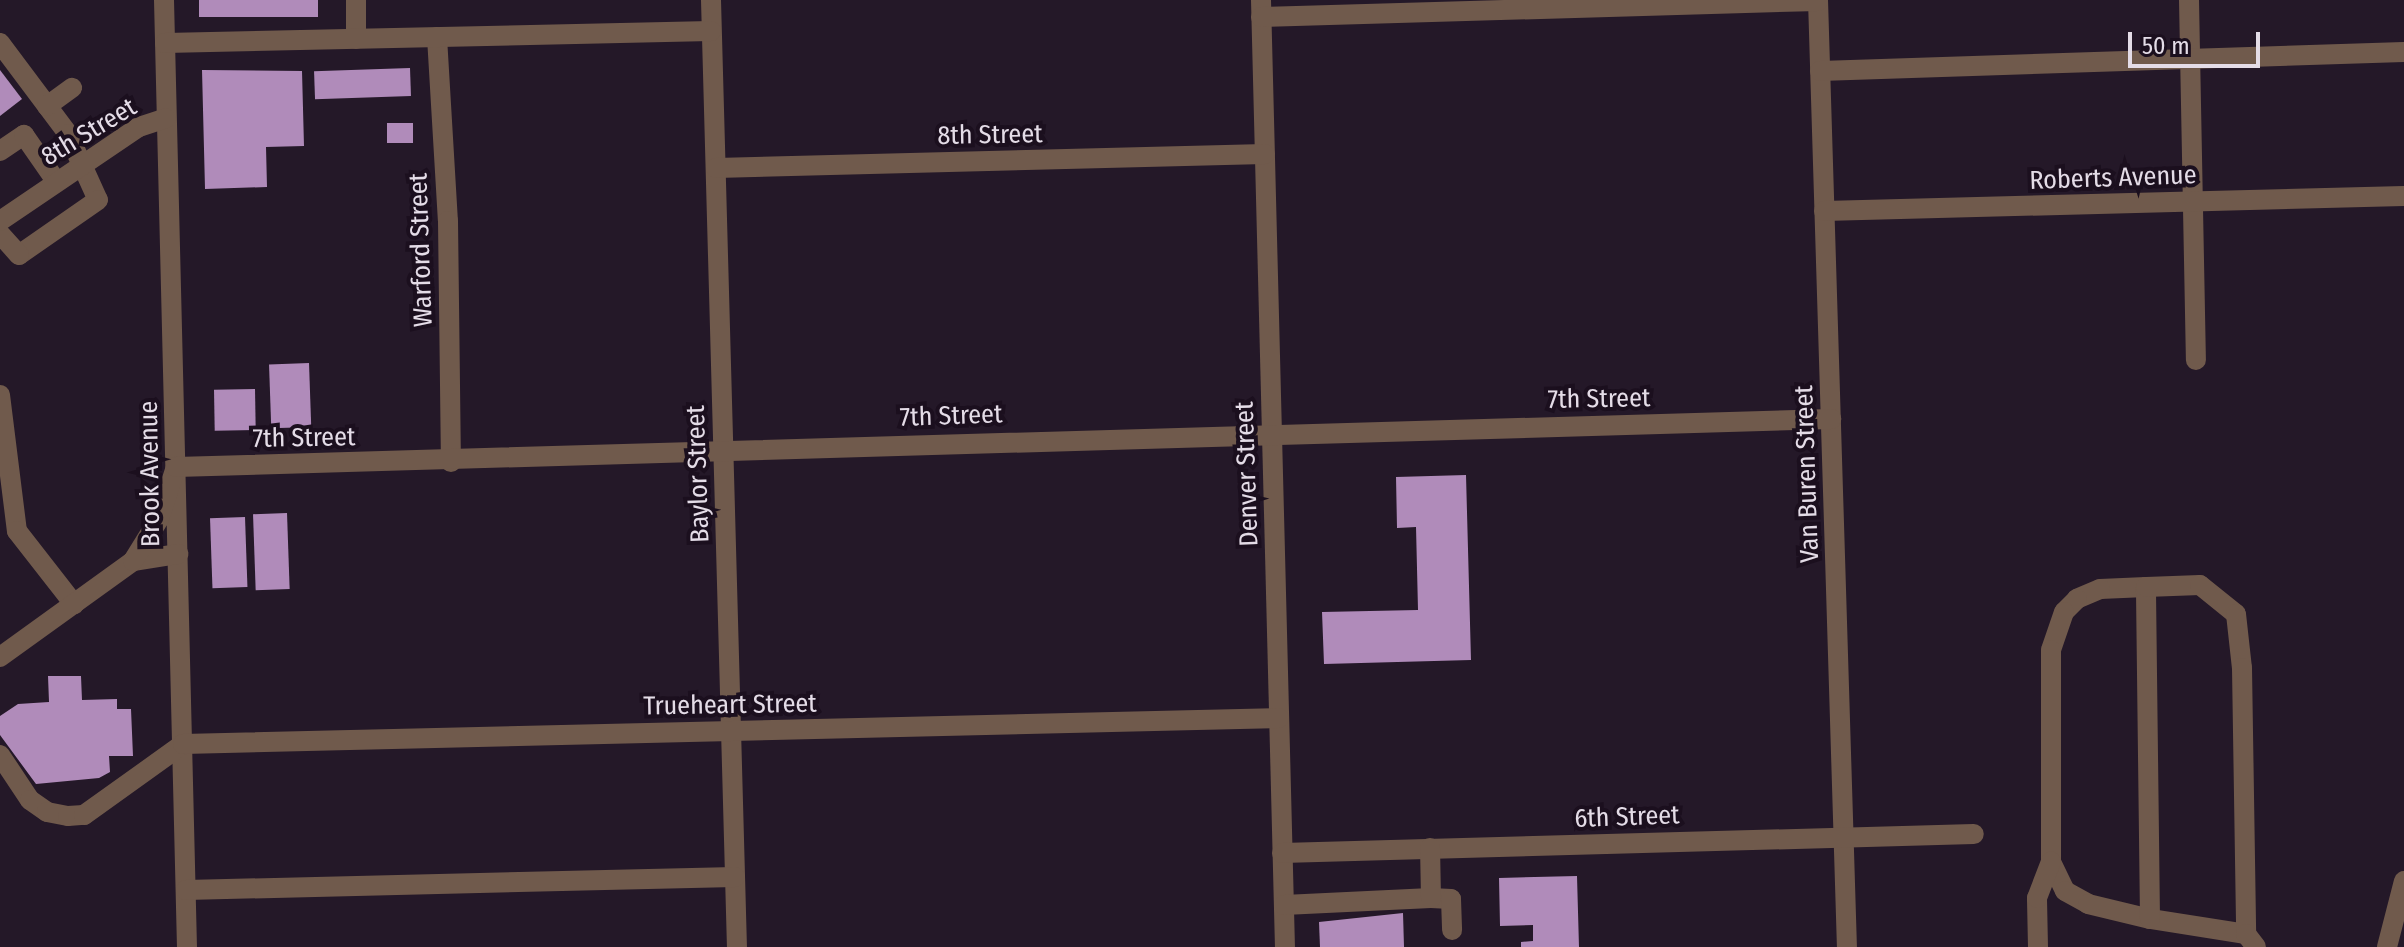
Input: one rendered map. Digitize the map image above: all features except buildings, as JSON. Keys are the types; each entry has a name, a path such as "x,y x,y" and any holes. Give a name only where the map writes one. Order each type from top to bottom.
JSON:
{"street":[{"name":"Brook Avenue","path":"164,0 187,947"},
{"path":"356,0 356,39"},
{"name":"Baylor Street","path":"711,0 737,947"},
{"path":"1261,8 1818,0"},
{"name":"Van Buren Street","path":"1818,0 1847,947"},
{"path":"2189,0 2196,360"},
{"name":"Denver Street","path":"1261,8 1285,947"},
{"path":"165,43 711,31"},
{"name":"Warford Street","path":"437,37 448,221 451,462"},
{"path":"0,43 47,106 98,200 19,255 0,234"},
{"path":"1820,71 2404,52"},
{"path":"47,106 72,88"},
{"name":"8th Street","path":"0,221 139,127 166,118"},
{"path":"0,151 24,135 56,181"},
{"name":"8th Street","path":"716,168 1265,154"},
{"name":"Roberts Avenue","path":"1824,211 2404,196"},
{"path":"0,395 17,531 74,604"},
{"name":"7th Street","path":"176,467 451,462 723,449 1831,419"},
{"path":"0,657 133,561 159,519 176,467"},
{"path":"133,561 178,554"},
{"path":"2038,947 2037,898 2051,862 2051,650 2064,612 2077,599 2100,589 2200,585 2236,614 2242,668 2251,940 2088,904 2065,891 2051,862"},
{"path":"2146,587 2150,919"},
{"name":"Trueheart Street","path":"183,744 1279,718"},
{"path":"0,755 30,800 47,812 68,816 84,815 183,744"},
{"name":"6th Street","path":"1282,853 1974,834"},
{"path":"1430,848 1431,898"},
{"path":"186,890 735,877"},
{"path":"2387,947 2404,881"},
{"path":"1284,905 1451,899 1452,930"}]}
